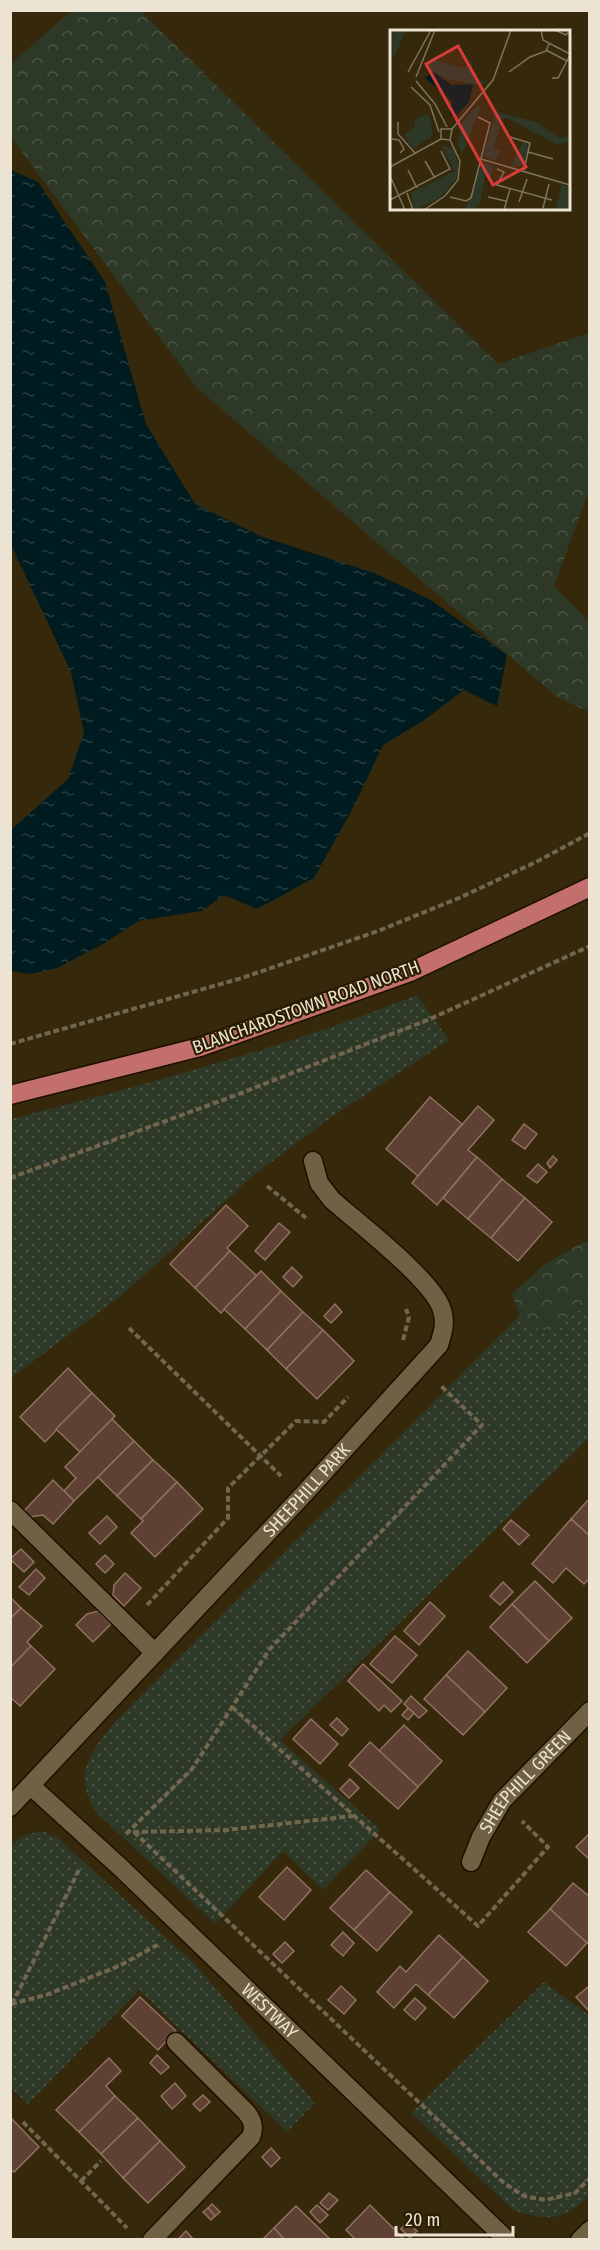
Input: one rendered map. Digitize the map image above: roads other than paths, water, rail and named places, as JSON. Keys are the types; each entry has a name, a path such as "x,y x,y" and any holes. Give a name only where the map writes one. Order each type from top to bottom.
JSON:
{"main road":[{"name":"BLANCHARDSTOWN ROAD NORTH","path":"10,1095 200,1047 399,976 590,887"}],"street":[{"name":"SHEEPHILL PARK","path":"10,1807 302,1496 439,1345 445,1326 442,1307 428,1284 332,1200 319,1183 313,1161"},
{"path":"10,1510 155,1653"},
{"name":"SHEEPHILL GREEN","path":"471,1862 481,1837 502,1801 590,1711"},
{"name":"WESTWAY","path":"31,1786 97,1845 507,2240"},
{"path":"152,2240 251,2137 254,2129 251,2118 246,2112 176,2042"},
{"path":"580,2240 590,2230"}],"water":[{"path":"11,170 38,182 105,282 146,424 195,504 263,537 374,573 431,600 507,655 497,706 464,690 423,721 383,745 352,810 314,878 257,909 224,895 202,911 138,921 105,943 57,968 31,974 11,971 11,830 68,779 84,733 71,672 11,545"}]}
